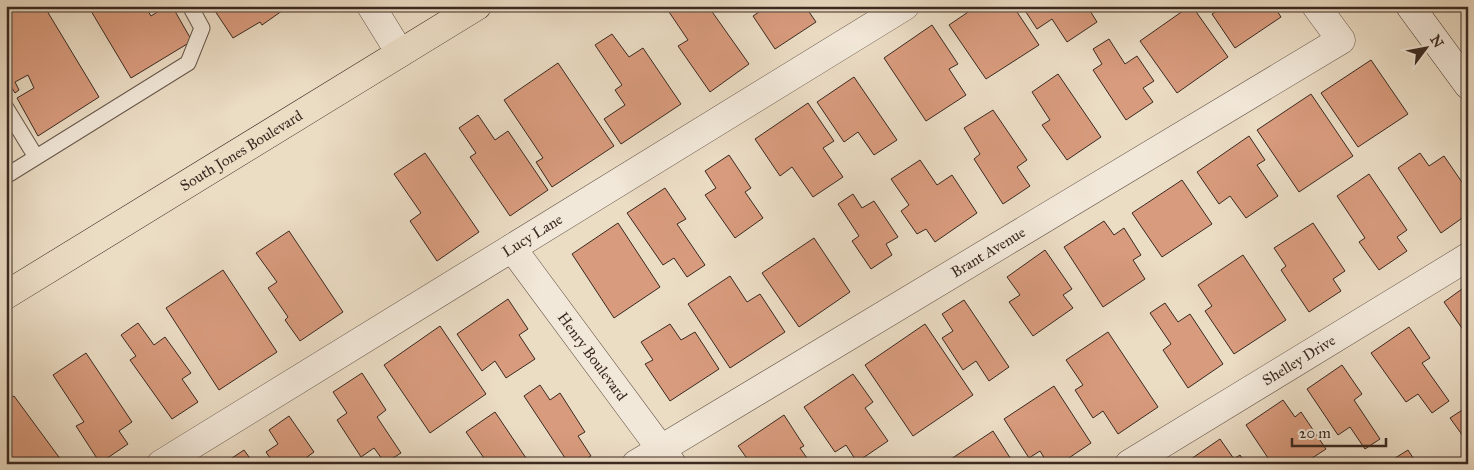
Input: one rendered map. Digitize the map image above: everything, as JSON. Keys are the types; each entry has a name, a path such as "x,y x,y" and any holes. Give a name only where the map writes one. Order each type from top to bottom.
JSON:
{"main road":[{"name":"South Jones Boulevard","path":"6,295 477,6"}],"street":[{"path":"371,6 400,53"},
{"name":"Lucy Lane","path":"161,464 905,6"},
{"name":"Brant Avenue","path":"636,464 667,456 1341,40 1316,6"},
{"path":"1410,6 1468,85"},
{"name":"Henry Boulevard","path":"512,248 667,456"},
{"name":"Shelley Drive","path":"1129,464 1468,257"}],"lane":[{"path":"6,176 188,63 202,28 190,6"},
{"path":"6,108 36,157"}],"building":[{"path":"6,6 44,6 99,97 38,136 17,98 34,88 28,75 15,82 19,90 15,93 6,78"},
{"path":"88,6 145,6 151,16 167,6 172,6 192,41 131,78"},
{"path":"218,6 222,12 233,6 289,6 262,25 260,22 233,38 213,8"},
{"path":"665,6 690,6 694,12 702,6 708,6 749,64 710,92 678,46 688,40"},
{"path":"760,6 805,6 816,22 775,49 753,16 762,10"},
{"path":"977,6 1013,6 1039,45 986,79 949,25"},
{"path":"1022,6 1087,6 1097,22 1067,42 1052,19 1037,29"},
{"path":"1192,6 1228,57 1177,93 1140,41"},
{"path":"1224,6 1274,6 1281,17 1235,48 1212,14"},
{"path":"932,25 958,64 949,69 966,95 926,121 884,58"},
{"path":"612,34 629,57 643,48 681,104 621,144 604,119 625,105 615,90 622,85 595,45"},
{"path":"1109,39 1125,64 1137,56 1154,81 1143,88 1153,102 1126,120 1093,70 1102,64 1093,49"},
{"path":"1371,60 1408,114 1358,147 1321,93"},
{"path":"558,63 614,146 552,187 536,162 543,158 504,100"},
{"path":"1058,74 1101,137 1067,160 1042,125 1050,120 1032,92"},
{"path":"854,77 897,140 874,155 858,132 844,142 817,102"},
{"path":"1311,94 1353,156 1299,192 1257,130"},
{"path":"808,103 834,141 823,148 843,177 813,197 792,167 780,176 755,139"},
{"path":"993,110 1027,160 1017,167 1030,186 1003,204 974,159 980,154 964,128"},
{"path":"478,115 495,140 508,131 548,190 510,216 470,157 476,153 459,128"},
{"path":"1249,136 1265,160 1257,165 1278,196 1246,218 1230,196 1219,204 1197,172"},
{"path":"425,153 479,232 437,261 410,221 421,213 394,174"},
{"path":"1420,153 1429,166 1444,156 1468,191 1468,214 1441,233 1398,168"},
{"path":"729,155 751,188 745,192 763,218 735,238 705,195 716,188 705,171"},
{"path":"920,160 937,185 952,175 977,213 935,242 926,229 917,234 901,211 909,205 891,179"},
{"path":"1369,174 1407,230 1397,237 1407,251 1379,270 1359,242 1365,238 1337,196"},
{"path":"1182,180 1212,224 1162,257 1132,213"},
{"path":"665,188 686,219 677,224 705,265 687,277 674,258 663,265 627,213"},
{"path":"853,194 862,208 874,201 898,237 886,244 892,255 871,269 852,241 859,236 838,204"},
{"path":"1104,221 1114,235 1124,228 1141,255 1133,260 1145,279 1103,307 1064,247"},
{"path":"618,223 660,287 614,318 572,254"},
{"path":"1313,223 1345,271 1333,279 1341,291 1309,312 1281,270 1286,266 1274,248"},
{"path":"289,231 343,312 300,341 285,320 288,317 268,288 277,282 256,253"},
{"path":"814,238 850,292 799,327 762,273"},
{"path":"1045,250 1072,289 1063,295 1073,308 1033,336 1009,302 1020,295 1007,277"},
{"path":"1243,255 1286,320 1234,354 1205,311 1212,306 1198,285"},
{"path":"223,270 277,352 219,390 166,308"},
{"path":"730,276 747,302 760,294 785,332 730,368 688,304"},
{"path":"1462,289 1468,297 1468,337 1444,302"},
{"path":"508,299 528,329 519,335 535,359 506,378 495,361 482,371 457,334"},
{"path":"964,300 1009,367 989,381 976,361 963,370 942,338 953,331 942,314"},
{"path":"1165,303 1178,322 1190,314 1223,364 1188,388 1163,350 1171,344 1150,313"},
{"path":"138,323 154,345 165,337 191,373 182,379 198,402 172,419 130,360 136,356 121,335"},
{"path":"670,324 681,340 695,332 719,369 670,401 645,364 653,360 641,342"},
{"path":"925,324 973,395 913,436 865,365"},
{"path":"440,326 486,394 430,433 384,365"},
{"path":"1409,327 1430,358 1422,363 1449,401 1432,413 1418,394 1406,402 1371,353"},
{"path":"1108,332 1158,407 1118,434 1103,411 1093,418 1075,390 1083,385 1066,360"},
{"path":"86,353 132,422 119,431 128,444 100,463 76,426 84,422 53,375"},
{"path":"1342,365 1362,394 1354,400 1380,439 1365,449 1350,427 1338,435 1307,389"},
{"path":"362,373 386,410 377,417 401,453 385,463 374,448 361,457 337,420 347,413 333,392"},
{"path":"853,374 873,402 865,408 888,441 857,462 846,445 835,452 804,407"},
{"path":"540,385 550,400 560,393 585,432 578,436 591,456 579,464 569,464 524,396"},
{"path":"1054,386 1091,443 1060,464 1048,464 1040,451 1029,458 1004,419"},
{"path":"14,396 64,464 6,464 6,451 8,450 6,448 6,402"},
{"path":"1283,400 1295,417 1301,412 1326,449 1303,464 1272,464 1246,425"},
{"path":"1468,408 1468,443 1450,418"},
{"path":"495,412 530,464 488,464 466,432"},
{"path":"784,415 804,446 800,448 811,464 751,464 738,446"},
{"path":"289,416 314,452 307,457 311,464 274,464 266,452 278,444 269,430"},
{"path":"993,431 1014,464 945,463"},
{"path":"1220,439 1234,459 1240,455 1246,464 1194,464 1191,459"},
{"path":"244,450 254,464 223,464"},
{"path":"1408,450 1417,464 1395,464 1392,460"}]}
